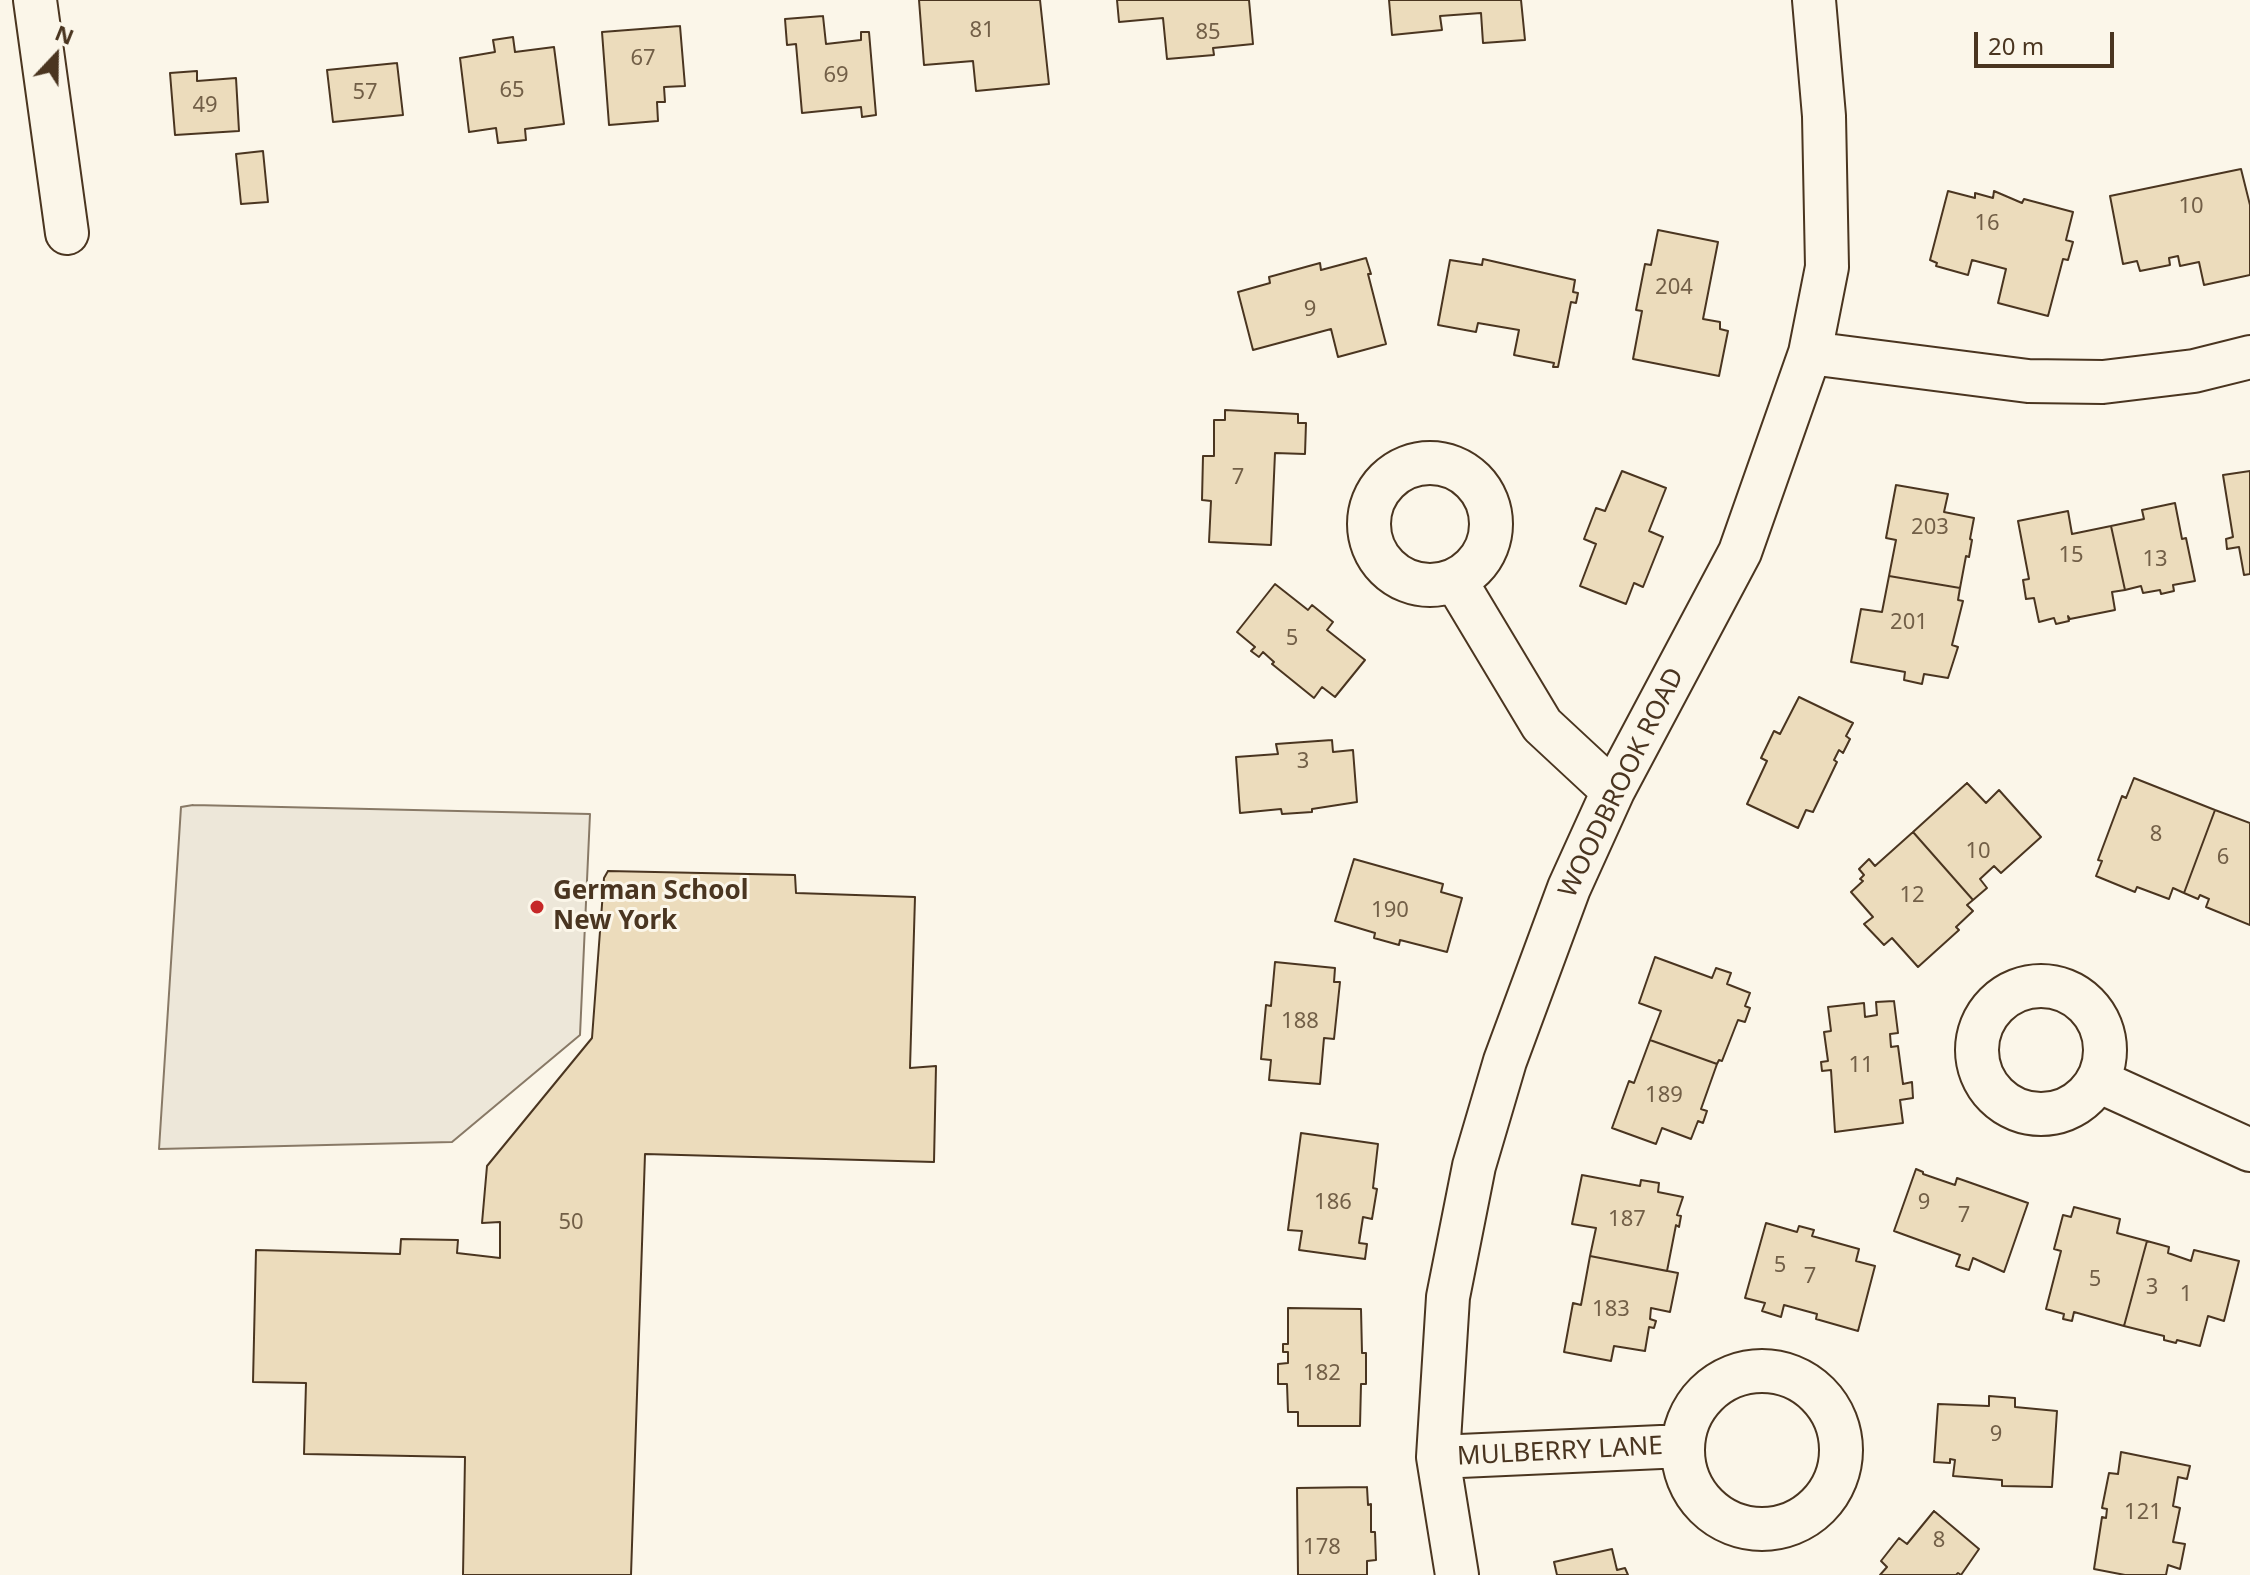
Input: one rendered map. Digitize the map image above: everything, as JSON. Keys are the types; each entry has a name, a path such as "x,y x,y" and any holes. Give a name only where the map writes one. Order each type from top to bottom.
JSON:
{"street":[{"path":"35,0 67,233"},
{"name":"WOODBROOK ROAD","path":"1457,1575 1438,1457 1448,1297 1474,1166 1505,1061 1558,917 1613,791 1740,552 1810,353 1827,267 1824,116 1814,0"},
{"path":"1810,353 2028,381 2118,380 2194,371 2250,357"},
{"path":"1455,580 1542,725 1613,791"},
{"path":"2098,1081 2250,1150"},
{"name":"MULBERRY LANE","path":"1438,1457 1683,1446"}],"shaded area":[{"path":"181,807 590,814 580,1035 452,1142 159,1149"}],"building":[{"path":"919,0 1040,0 1049,84 976,91 973,61 924,65"},
{"path":"1117,0 1249,0 1253,44 1213,48 1214,55 1167,59 1163,18 1119,22"},
{"path":"1389,0 1521,0 1525,40 1483,43 1481,13 1440,16 1442,30 1392,35"},
{"path":"823,16 826,44 861,40 861,32 869,32 876,115 862,117 861,107 802,113 796,44 787,45 785,19"},
{"path":"680,26 685,86 664,87 665,102 657,102 658,121 609,125 602,32"},
{"path":"513,37 515,52 554,47 564,124 525,129 526,140 498,143 496,128 469,132 460,58 495,52 493,40"},
{"path":"397,63 403,115 333,122 327,70"},
{"path":"197,71 197,81 236,78 239,131 175,135 170,73"},
{"path":"263,151 268,202 241,204 236,154"},
{"path":"2241,169 2250,205 2250,275 2204,285 2199,262 2180,266 2178,256 2169,258 2170,265 2140,271 2137,261 2123,264 2110,196"},
{"path":"1948,191 1975,198 1975,193 1993,198 1994,191 2022,203 2024,199 2073,212 2066,240 2073,242 2068,260 2063,259 2048,316 1998,303 2006,269 1972,260 1968,275 1936,266 1937,263 1930,260"},
{"path":"1658,230 1718,242 1703,319 1720,322 1720,329 1728,331 1719,376 1633,359 1642,311 1636,310 1645,264 1651,265"},
{"path":"1366,258 1386,344 1338,357 1331,329 1253,350 1238,292 1270,283 1269,277 1320,263 1321,270"},
{"path":"1483,259 1575,280 1573,292 1578,293 1576,303 1571,302 1558,367 1553,367 1554,363 1514,355 1519,330 1478,323 1476,332 1438,325 1450,260 1482,265"},
{"path":"1225,410 1298,414 1298,423 1306,423 1305,454 1275,453 1271,545 1209,542 1211,501 1202,500 1203,456 1214,456 1214,420 1225,420"},
{"path":"1622,471 1666,488 1649,531 1663,537 1643,587 1634,583 1626,604 1580,586 1596,544 1584,539 1596,508 1605,511"},
{"path":"2250,471 2250,574 2244,575 2239,547 2227,549 2226,539 2233,537 2223,475"},
{"path":"1896,485 1948,494 1944,512 1974,518 1969,557 1966,556 1960,588 1889,576 1896,540 1886,538"},
{"path":"2175,503 2195,581 2173,585 2174,591 2161,594 2160,590 2143,593 2141,586 2125,590 2111,526 2144,519 2142,510"},
{"path":"2068,511 2072,534 2111,526 2125,590 2112,592 2115,610 2070,619 2068,616 2069,621 2056,624 2054,618 2039,622 2034,598 2026,599 2023,580 2029,579 2018,521"},
{"path":"1889,576 1960,588 1958,600 1963,601 1952,645 1958,647 1948,678 1924,674 1922,684 1904,680 1905,672 1851,662 1861,609 1882,612"},
{"path":"1275,584 1308,610 1312,605 1333,622 1327,630 1365,660 1335,697 1322,687 1314,698 1272,664 1274,662 1263,652 1259,657 1251,651 1255,647 1237,632"},
{"path":"1799,697 1853,723 1846,736 1850,739 1843,753 1839,750 1834,760 1837,762 1813,812 1806,810 1798,828 1747,804 1767,761 1761,758 1774,731 1780,734"},
{"path":"1332,740 1333,752 1353,750 1357,802 1312,809 1312,812 1282,814 1281,809 1240,813 1236,757 1278,754 1276,744"},
{"path":"2134,778 2215,810 2184,893 2173,888 2169,899 2137,887 2135,892 2096,876 2102,861 2098,860 2122,796 2126,798"},
{"path":"1967,783 1986,803 1999,790 2041,837 2001,873 1994,866 1980,879 1987,888 1973,900 1913,832"},
{"path":"2215,810 2250,823 2250,925 2206,907 2209,899 2200,895 2198,899 2184,893"},
{"path":"1913,832 1973,900 1967,905 1973,911 1956,927 1959,930 1918,967 1892,938 1884,945 1864,924 1873,917 1851,892 1863,881 1860,879 1864,875 1859,869 1869,859 1875,866"},
{"path":"1354,859 1443,884 1441,892 1462,898 1447,952 1400,940 1399,945 1374,938 1375,933 1335,921"},
{"path":"608,871 795,875 796,893 915,897 910,1068 936,1066 934,1162 645,1154 631,1575 463,1575 465,1457 304,1454 306,1383 253,1382 256,1250 400,1254 401,1239 458,1240 457,1253 500,1258 500,1222 482,1223 487,1166 592,1038 604,878"},
{"path":"1655,957 1712,978 1716,968 1731,973 1727,984 1750,993 1745,1006 1750,1008 1745,1022 1738,1020 1722,1061 1719,1060 1717,1064 1650,1040 1661,1011 1639,1003"},
{"path":"1275,962 1335,968 1334,982 1340,982 1334,1039 1324,1038 1320,1084 1269,1080 1271,1060 1261,1059 1266,1005 1271,1006"},
{"path":"1894,1001 1898,1033 1890,1034 1891,1047 1898,1046 1903,1084 1912,1082 1913,1098 1900,1100 1903,1123 1835,1132 1831,1070 1822,1071 1821,1062 1828,1061 1824,1032 1831,1031 1828,1007 1864,1003 1865,1017 1877,1015 1876,1002"},
{"path":"1650,1040 1717,1064 1701,1109 1707,1111 1703,1123 1698,1121 1691,1139 1662,1128 1656,1144 1612,1128 1629,1081 1634,1083"},
{"path":"1301,1133 1378,1144 1373,1188 1377,1189 1372,1219 1363,1217 1359,1243 1367,1244 1365,1259 1299,1250 1302,1231 1288,1230"},
{"path":"1916,1169 1955,1185 1957,1178 2028,1203 2004,1272 1973,1258 1969,1270 1956,1266 1960,1255 1894,1231"},
{"path":"1582,1175 1640,1186 1641,1180 1659,1183 1658,1192 1683,1197 1677,1215 1681,1216 1679,1227 1676,1225 1667,1271 1590,1256 1596,1228 1572,1224"},
{"path":"2074,1207 2120,1219 2117,1233 2147,1241 2124,1326 2074,1312 2072,1321 2063,1319 2064,1314 2046,1309 2061,1251 2054,1249 2063,1215 2071,1217"},
{"path":"1766,1223 1797,1232 1799,1226 1814,1230 1812,1236 1859,1249 1856,1261 1875,1266 1858,1331 1816,1319 1817,1314 1784,1305 1781,1317 1762,1311 1765,1303 1745,1298"},
{"path":"2147,1241 2169,1247 2168,1253 2191,1261 2194,1250 2239,1261 2224,1321 2208,1316 2200,1346 2164,1340 2164,1336 2124,1326"},
{"path":"1590,1256 1678,1273 1670,1312 1651,1308 1650,1319 1656,1321 1654,1328 1649,1327 1645,1351 1614,1346 1611,1361 1564,1352 1573,1303 1581,1305"},
{"path":"1288,1308 1361,1309 1366,1384 1361,1384 1360,1426 1298,1426 1298,1412 1288,1412 1287,1384 1278,1384 1278,1364 1288,1363 1288,1352 1283,1352 1283,1344 1288,1344"},
{"path":"1989,1396 2015,1398 2015,1407 2057,1411 2052,1487 2002,1486 2002,1480 1953,1476 1955,1460 1950,1459 1950,1463 1934,1462 1938,1404 1989,1406"},
{"path":"2121,1452 2190,1466 2187,1479 2178,1477 2173,1506 2180,1508 2173,1542 2185,1544 2180,1569 2168,1565 2166,1575 2125,1575 2094,1569 2102,1517 2106,1518 2107,1509 2102,1508 2109,1473 2118,1474"},
{"path":"1367,1487 1368,1505 1371,1504 1371,1532 1375,1532 1376,1560 1367,1561 1367,1575 1298,1575 1297,1488"},
{"path":"1934,1511 1979,1549 1961,1575 1880,1575 1887,1567 1881,1561 1899,1538 1907,1544"},
{"path":"1612,1549 1617,1570 1625,1568 1628,1575 1557,1575 1554,1562"}],"place":[{"name":"German School New York","path":"537,907"}]}
